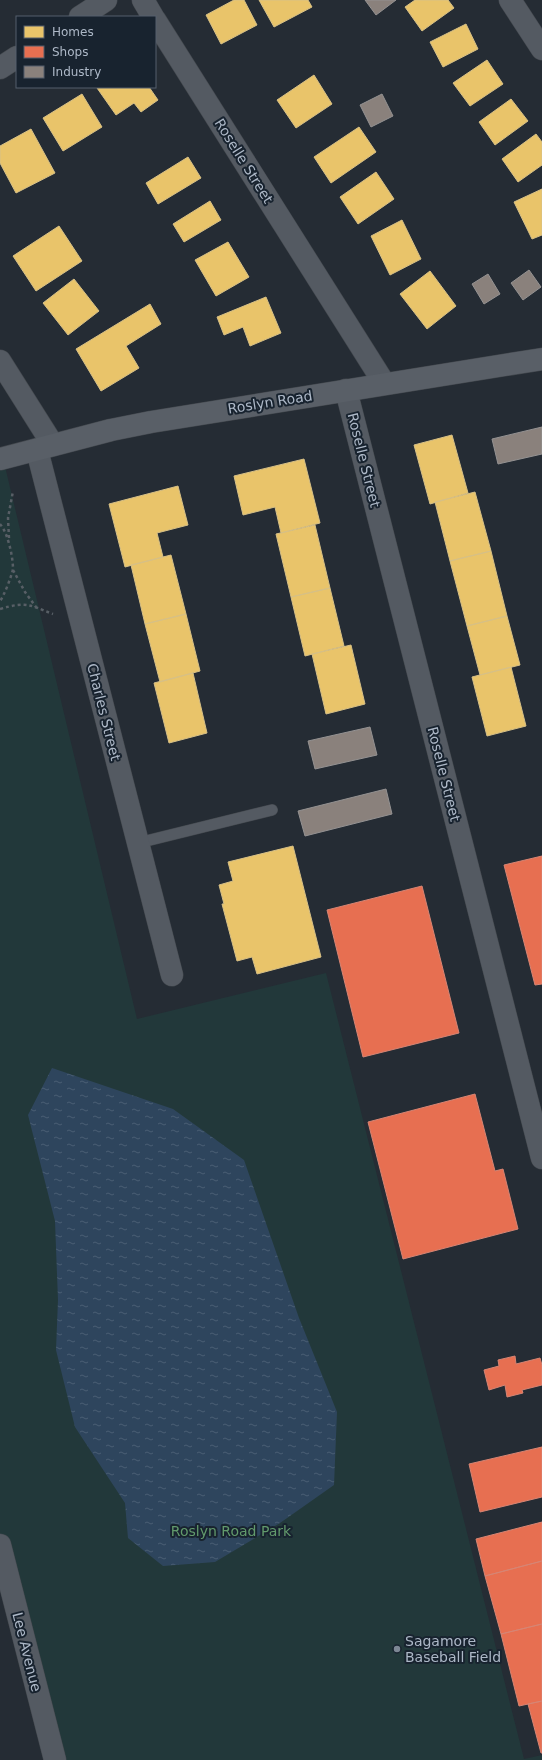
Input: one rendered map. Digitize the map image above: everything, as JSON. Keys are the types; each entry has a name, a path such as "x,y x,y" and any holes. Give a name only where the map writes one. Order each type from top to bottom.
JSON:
{"main road":[{"name":"Roslyn Road","path":"0,459 151,422 384,383 542,359"}],"street":[{"path":"82,16 106,0"},
{"path":"143,0 152,16"},
{"path":"510,0 542,49"},
{"name":"Roselle Street","path":"156,22 384,383"},
{"path":"0,68 16,58"},
{"name":"Charles Street","path":"0,361 45,447 79,614 172,975"},
{"name":"Roselle Street","path":"346,390 542,1158"},
{"name":"Lee Avenue","path":"0,1545 55,1760"}],"lane":[{"path":"138,843 272,810"}],"path":[{"path":"13,491 8,518 13,570 25,592 36,607"},
{"path":"0,524 4,528 9,540"},
{"path":"0,601 13,570"},
{"path":"0,609 29,604 52,614 79,614"}],"green space":[{"name":"Roslyn Road Park","path":"3,458 137,1019 326,973 524,1759 542,1755 542,1760 54,1760 0,1549 0,459"}],"water":[{"path":"52,1068 173,1109 244,1160 299,1318 337,1412 334,1485 280,1523 215,1562 163,1566 128,1538 125,1503 75,1427 56,1350 58,1300 55,1221 28,1115"}],"building: Homes":[{"path":"234,0 244,0 257,25 221,44 206,15"},
{"path":"259,0 308,0 312,7 274,27"},
{"path":"415,0 448,0 454,8 422,31 405,7"},
{"path":"466,24 478,49 443,67 430,42"},
{"path":"487,60 503,84 470,106 453,83"},
{"path":"314,75 332,104 296,128 277,100"},
{"path":"97,88 150,88 158,100 141,112 134,103 116,115"},
{"path":"82,94 102,127 63,151 43,118"},
{"path":"511,99 528,121 495,145 479,122"},
{"path":"359,127 376,152 331,183 314,157"},
{"path":"31,129 55,173 16,193 0,163 0,146"},
{"path":"536,134 542,142 542,165 518,182 502,159"},
{"path":"188,157 201,178 158,204 146,183"},
{"path":"376,172 394,199 358,224 340,197"},
{"path":"542,189 542,235 532,239 514,202"},
{"path":"210,201 221,220 184,242 173,224"},
{"path":"402,220 421,259 390,275 371,236"},
{"path":"59,226 82,261 36,291 13,256"},
{"path":"228,242 249,277 216,296 195,260"},
{"path":"430,271 456,306 427,329 400,294"},
{"path":"74,279 99,311 68,335 43,303"},
{"path":"266,297 281,333 250,346 243,327 224,335 217,317"},
{"path":"150,304 161,324 126,346 139,368 101,391 76,349"},
{"path":"452,435 468,493 430,504 414,445"},
{"path":"304,459 320,523 281,533 275,507 243,515 234,476"},
{"path":"178,486 188,525 157,533 163,557 125,567 109,504"},
{"path":"475,492 491,551 450,561 435,502"},
{"path":"315,525 330,588 291,597 276,534"},
{"path":"491,551 507,616 467,626 450,561"},
{"path":"171,555 186,614 145,624 131,565"},
{"path":"330,588 344,646 305,656 291,597"},
{"path":"186,614 200,671 160,682 145,624"},
{"path":"507,616 520,665 480,675 467,626"},
{"path":"351,645 365,704 326,714 312,654"},
{"path":"511,667 526,726 487,736 472,677"},
{"path":"193,673 207,733 169,743 154,683"},
{"path":"293,846 321,957 257,974 252,957 237,961 222,904 224,904 219,885 233,881 228,862"}],"building: Shops":[{"path":"542,856 542,984 535,985 504,865"},
{"path":"422,886 459,1033 363,1057 327,910"},
{"path":"475,1094 495,1171 503,1169 518,1229 403,1259 368,1122"},
{"path":"515,1356 516,1364 540,1358 542,1365 542,1385 522,1390 523,1393 507,1397 505,1385 489,1390 484,1370 499,1366 498,1360"},
{"path":"542,1447 542,1497 480,1512 469,1464"},
{"path":"542,1522 542,1561 485,1576 476,1539"},
{"path":"542,1561 542,1624 501,1634 485,1576"},
{"path":"542,1624 542,1701 519,1706 501,1634"},
{"path":"542,1701 542,1753 541,1753 528,1704"}],"building: Industry":[{"path":"365,0 396,0 376,15"},
{"path":"382,94 393,116 371,127 360,105"},
{"path":"529,270 541,287 523,300 511,283"},
{"path":"488,274 500,294 484,304 472,284"},
{"path":"542,427 542,454 498,464 492,439"},
{"path":"370,727 377,755 315,769 308,741"},
{"path":"386,789 392,814 305,836 298,811"}],"place":[{"name":"Sagamore Baseball Field","path":"397,1649"}]}
